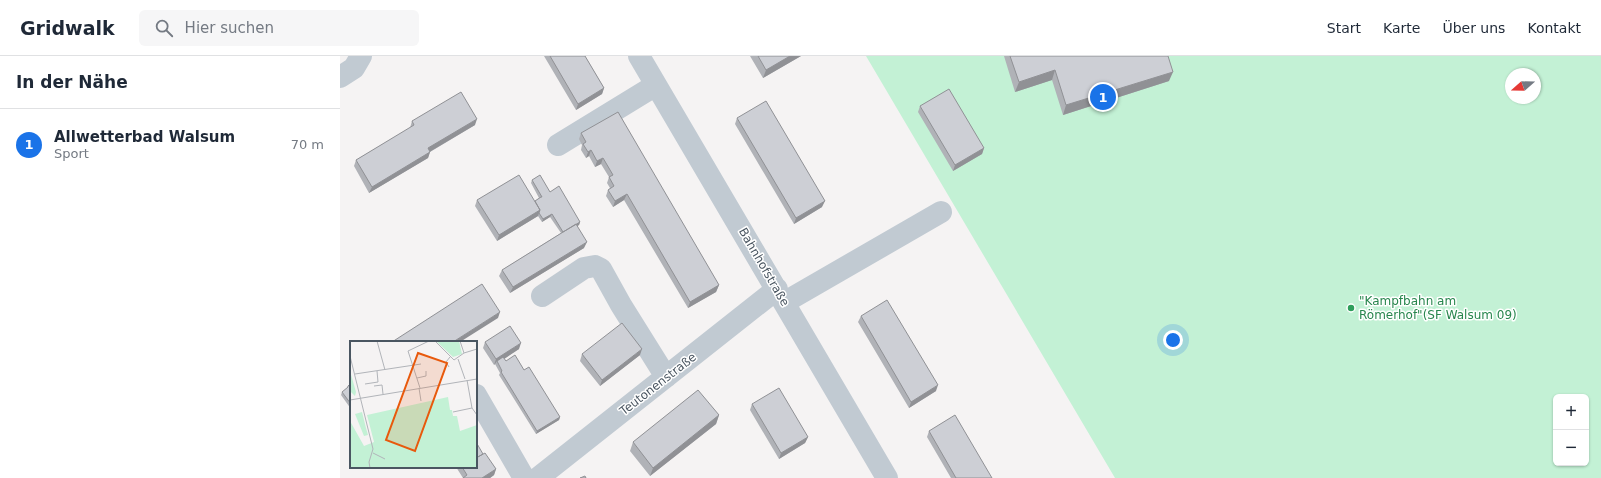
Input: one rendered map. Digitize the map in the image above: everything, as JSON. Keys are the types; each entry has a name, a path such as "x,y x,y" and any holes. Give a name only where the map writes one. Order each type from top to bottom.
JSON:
{"street":[{"path":"340,77 354,68 361,56"},
{"name":"Bahnhofstraße","path":"639,56 887,478"},
{"path":"558,145 656,85"},
{"name":"Teutonenstraße","path":"538,478 666,377 781,296 942,212"},
{"path":"542,296 584,268 595,266 601,268 621,305 666,377"},
{"path":"477,397 524,478"}],"green space":[{"path":"866,56 1601,56 1601,478 1115,478"}],"building":[{"path":"550,56 585,56 604,88 578,104"},
{"path":"758,56 790,56 766,70"},
{"path":"1010,56 1168,56 1173,72 1066,105 1055,70 1019,82"},
{"path":"949,89 984,148 955,165 920,106"},
{"path":"461,92 477,119 428,148 430,152 372,187 356,160 414,125 412,121"},
{"path":"766,101 825,201 796,218 737,118"},
{"path":"618,112 719,285 690,302 627,194 615,201 608,190 614,186 609,177 613,175 603,158 597,161 591,150 588,152 583,144 586,142 581,133"},
{"path":"519,175 540,210 499,235 477,200"},
{"path":"540,175 550,192 559,186 580,222 563,232 552,214 543,219 539,213 540,210 535,201 542,197 532,180"},
{"path":"576,224 587,242 513,287 502,270"},
{"path":"482,284 500,312 455,341 394,341"},
{"path":"887,300 938,385 911,402 861,316"},
{"path":"622,323 642,349 602,380 582,354"},
{"path":"510,326 521,343 496,359 485,342"},
{"path":"515,355 524,370 529,367 560,417 537,431 501,372 502,371 497,361 503,357 506,361"},
{"path":"350,384 350,403 342,392"},
{"path":"779,388 808,437 781,453 752,404"},
{"path":"698,390 719,415 653,468 633,442"},
{"path":"955,415 992,478 956,478 929,431"},
{"path":"477,444 483,454 477,457"},
{"path":"485,453 496,469 482,478 463,478 467,475 463,468 477,468 477,457"}],"place":[{"name":"Allwetterbad Walsum","path":"1103,97"},
{"name":"\"Kampfbahn am Römerhof\"(SF Walsum 09)","path":"1351,308"}]}
